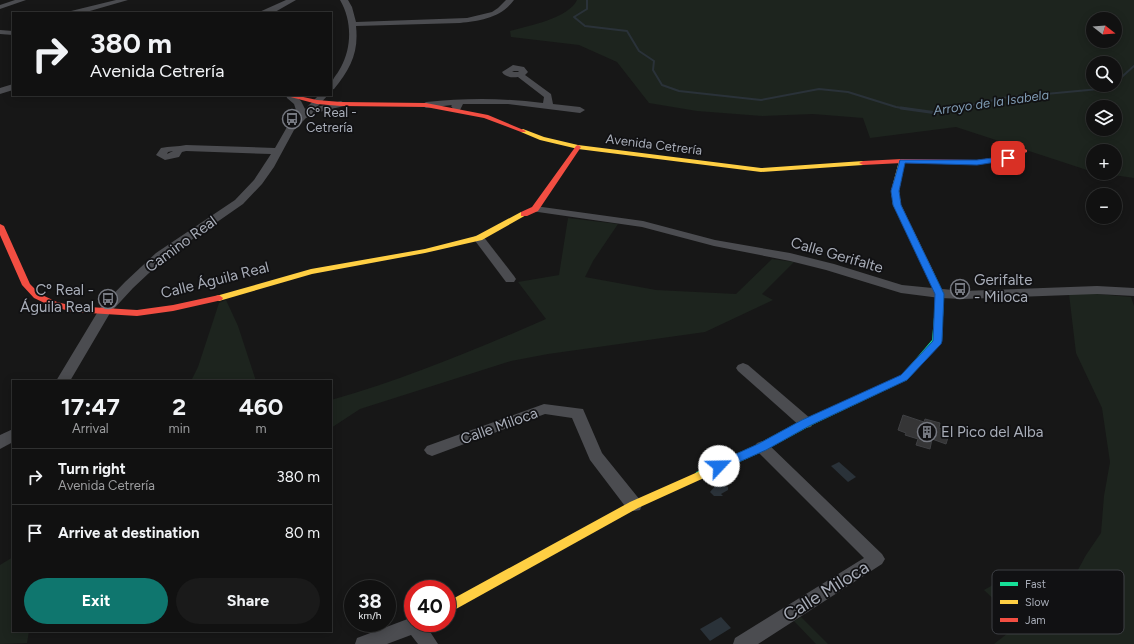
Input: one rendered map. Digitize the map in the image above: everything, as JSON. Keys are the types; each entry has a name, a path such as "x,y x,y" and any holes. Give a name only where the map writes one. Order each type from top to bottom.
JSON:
{"street":[{"path":"0,7 22,0"},
{"path":"78,12 124,0"},
{"path":"265,12 292,0"},
{"path":"332,86 344,70 348,61 353,24 350,8 344,0"},
{"path":"353,24 460,21 477,19 504,7 510,0"},
{"path":"0,32 12,33"},
{"path":"519,74 548,96 548,105"},
{"path":"0,90 12,87"},
{"path":"288,96 298,103 303,116 316,110 341,104 459,106 508,101 580,110"},
{"path":"288,96 320,98 341,104"},
{"path":"332,96 341,104"},
{"name":"Camino Real","path":"64,380 105,312 129,285 160,256 239,202 258,182 269,167 290,130 320,98"},
{"name":"Avenida Cetrería","path":"459,106 542,139 578,147 761,170 902,161 977,162 1008,158 1025,151"},
{"name":"Calle Águila Real","path":"0,226 26,285 37,296 54,304 73,309 105,312 137,313 174,308 217,298 311,272 425,251 479,238 535,209 578,147"},
{"path":"178,150 186,148 277,151"},
{"path":"456,603 634,505 762,447 806,423 904,378 937,341 940,294 897,205 895,191 902,161"},
{"name":"Calle Gerifalte","path":"535,209 643,224 714,243 790,256 901,289 940,294 1082,290 1134,292"},
{"path":"479,238 510,279"},
{"path":"743,368 806,423"},
{"name":"Calle Miloca","path":"432,450 544,409 578,413 596,456 634,505"},
{"path":"0,443 12,435"},
{"name":"Calle Miloca","path":"742,644 876,559 762,447"},
{"path":"364,644 404,629"},
{"path":"422,632 429,644"}],"shaded area":[{"path":"577,0 1134,0 1134,178 1122,176 1122,144 1086,144 1086,170 956,127 870,138 863,118 813,114 762,116 697,111 649,103 617,62 579,45 511,37 510,31 537,24 566,12"},
{"path":"568,218 618,224 593,261 585,277 656,290 736,294 772,259 794,262 762,294 773,300 705,332 548,354 511,361 360,409 332,427 332,400 386,383 440,363 546,319 518,282 559,275"},
{"path":"1069,294 1097,294 1131,297 1134,306 1134,644 994,644 1007,634 1124,634 1124,570 1078,570 1101,533 1104,496 1110,462 1102,408 1076,353"},
{"path":"226,300 238,326 256,380 192,380 198,367 219,303"},
{"path":"839,462 856,477 848,482 831,466"},
{"path":"716,485 724,485 728,487 728,490 721,494 723,496 714,496 710,492"},
{"path":"12,558 12,632 29,632 27,643 0,644 0,565"},
{"path":"992,585 992,598 984,590"},
{"path":"721,617 731,628 710,641 700,629"},
{"path":"801,617 828,644 816,644 794,621"}],"building":[{"name":"El Pico del Alba","path":"903,415 924,422 925,419 940,423 939,428 950,431 946,444 932,439 930,449 916,445 918,439 905,435 906,433 898,430"}],"waterway":[{"name":"Arroyo de la Isabela","path":"587,0 587,9 574,17 585,26 627,31 639,51 654,61 653,70 662,85 679,91 761,100 819,89 848,92 896,107 907,109"},
{"name":"Arroyo de la Isabela","path":"1122,77 1134,66"},
{"name":"Arroyo de la Isabela","path":"956,109 1002,98 1086,90"},
{"name":"Arroyo de la Isabela","path":"901,108 907,109"},
{"name":"Arroyo de la Isabela","path":"907,109 937,113 960,108"}],"traffic: fast":[{"path":"700,475 762,447 806,423 904,378 937,341 940,294 930,273"}],"traffic: slow":[{"path":"523,131 542,139 578,147 761,170 863,163"},
{"path":"902,161 895,191 897,205 930,273"},
{"path":"219,298 311,272 425,251 479,238 524,214"},
{"path":"456,603 634,505 700,475"}],"traffic: jam":[{"path":"290,96 317,102 341,104 426,105 486,116 523,131"},
{"path":"524,214 535,209 578,147"},
{"path":"863,163 902,161 977,162 1008,158 1025,151"},
{"path":"0,226 26,285 37,296 54,304 73,309 137,313 173,308 219,298"}],"place":[{"name":"Cº Real - Cetrería","path":"292,119"},
{"name":"Gerifalte - Miloca","path":"960,289"},
{"name":"Cº Real - Águila Real","path":"108,299"},
{"name":"El Pico del Alba","path":"927,432"}],"route":[{"path":"719,466 762,447 806,423 904,378 937,341 940,294 897,205 895,191 902,161 977,162 995,161 1008,158"}]}
